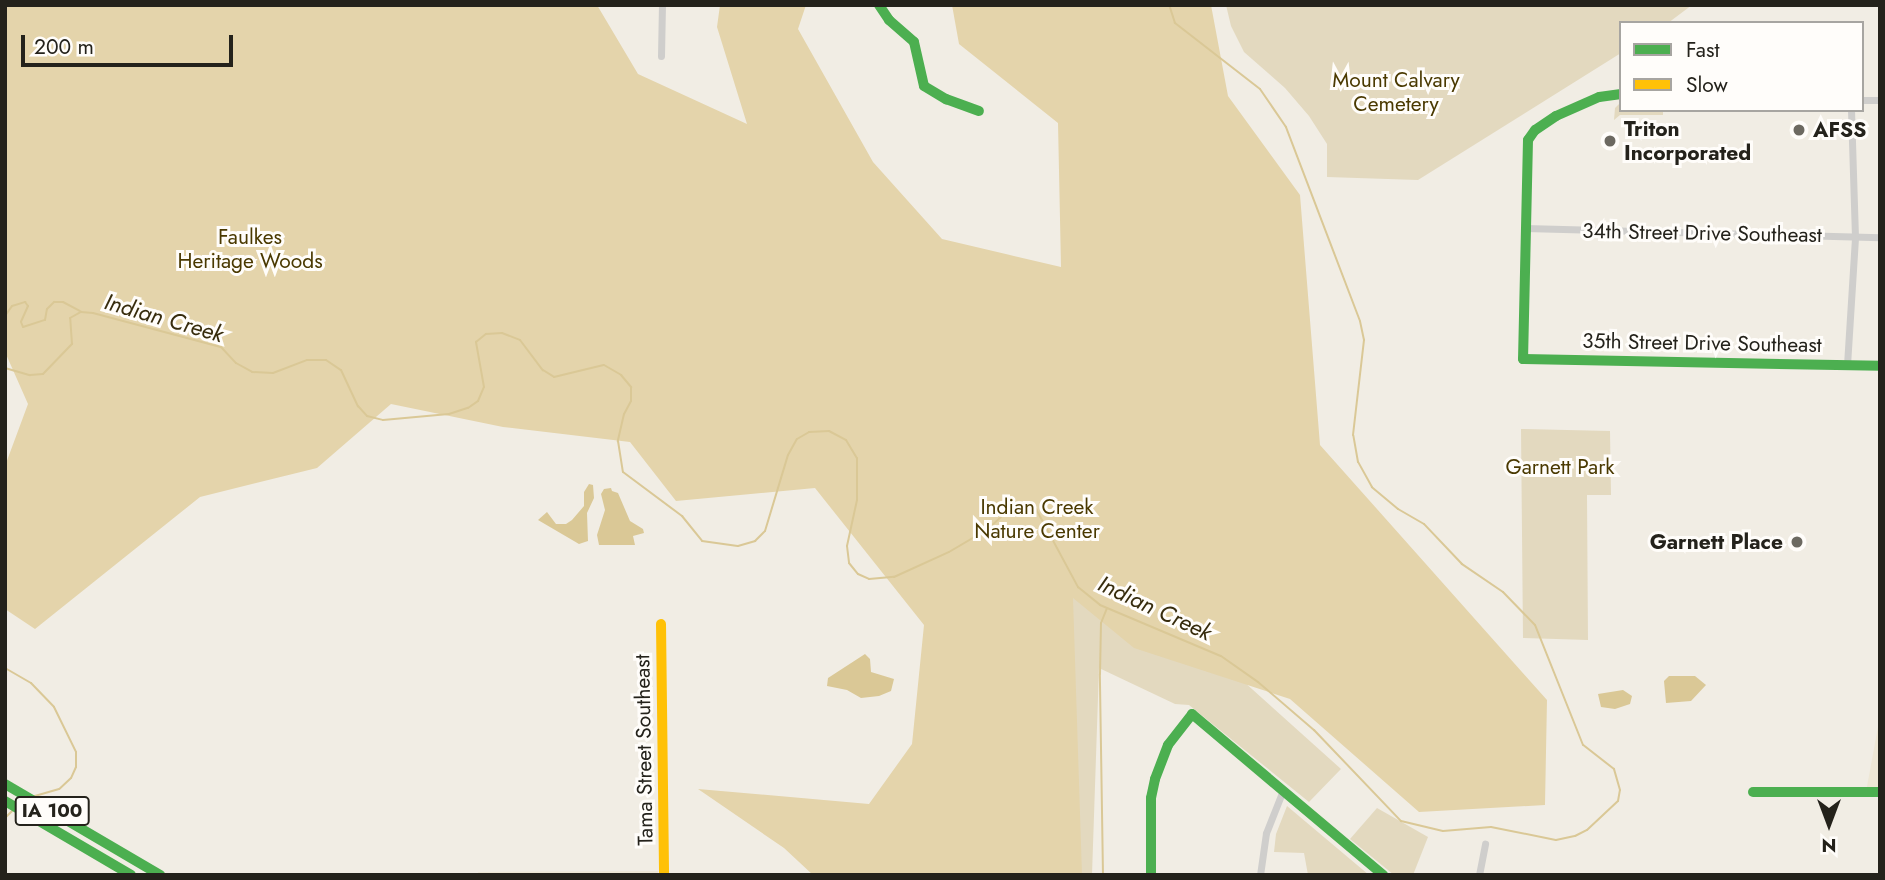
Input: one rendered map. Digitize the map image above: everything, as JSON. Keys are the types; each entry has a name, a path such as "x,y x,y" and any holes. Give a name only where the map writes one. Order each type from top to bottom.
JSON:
{"main road":[{"path":"879,5 889,20 914,42 924,86 946,99 979,111"},
{"path":"1524,228 1525,149 1535,130 1549,120 1599,97 1619,94"},
{"name":"35th Street Drive Southeast","path":"1524,228 1523,359 1880,366"},
{"name":"Tama Street Southeast","path":"662,624 664,875"},
{"path":"1151,875 1151,798 1155,779 1168,745 1192,714 1383,875"},
{"name":"IA 100","path":"5,783 160,875"},
{"path":"1753,792 1880,792"},
{"name":"IA 100","path":"5,801 131,875"}],"street":[{"path":"661,56 662,5"},
{"path":"1880,89 1880,100"},
{"path":"1847,365 1855,237 1851,112"},
{"name":"34th Street Drive Southeast","path":"1524,228 1880,237"},
{"path":"1261,875 1266,833 1283,790"},
{"path":"1479,875 1485,844"}],"shaded area":[{"path":"589,484 593,485 594,498 587,513 588,541 579,544 538,520 547,512 556,524 566,524 572,520 584,506 584,492"},
{"path":"611,488 618,493 630,521 643,529 644,533 633,536 635,545 599,545 597,535 605,510 601,494 604,489"},
{"path":"865,654 870,659 871,672 894,679 891,691 879,696 861,698 847,690 827,686 828,678"},
{"path":"1669,676 1695,676 1706,685 1691,701 1666,703 1664,681"},
{"path":"1623,690 1632,696 1630,704 1615,709 1601,707 1598,694"},
{"path":"1880,716 1880,792 1866,792"},
{"path":"658,871 658,875 479,875 478,872"}],"green space":[{"name":"Faulkes Heritage Woods","path":"5,5 597,5 638,74 747,124 717,27 720,5 806,5 798,29 873,162 942,239 1061,267 1058,123 959,44 952,5 1211,5 1228,96 1300,195 1320,445 1547,700 1545,805 1419,812 1290,699 1134,648 1073,598 1082,875 813,875 784,848 698,789 869,804 912,744 924,625 815,488 676,501 630,442 503,427 391,404 317,468 200,497 35,629 5,609 5,466 28,404 5,352"},
{"name":"Mount Calvary Cemetery","path":"1226,5 1692,5 1671,21 1619,21 1619,54 1418,180 1327,177 1327,144 1309,116 1285,88 1244,52 1231,26"},
{"path":"1619,104 1619,112 1663,112 1663,115 1620,115 1614,120 1615,108"},
{"name":"Garnett Park","path":"1521,429 1610,431 1611,495 1587,495 1588,640 1523,638"},
{"name":"Indian Creek Nature Center","path":"975,519 1223,663 1341,769 1309,802 1189,705 1175,704 1099,668 1092,875 950,875"},
{"path":"1287,806 1369,875 1308,875 1304,853 1274,852 1276,834"},
{"path":"1377,808 1428,837 1413,875 1394,875 1350,839"}],"waterway":[{"name":"Indian Creek","path":"5,368 30,375 43,374 72,344 70,318 81,312 93,313 221,347 236,363 252,372 273,373 307,360 326,360 341,370 358,406 367,416 383,420 449,414 468,408 478,401 484,387 476,342 486,334 502,333 520,340 543,370 554,377 604,365 621,375 631,387 631,401 624,414 618,441 623,472 682,516 702,541 738,546 755,541 765,531 788,455 797,439 809,432 829,431 846,440 857,458 857,500 847,546 849,563 858,574 869,579 894,577 949,552 988,529 1012,507 1025,503 1036,509 1078,587 1100,605 1221,656 1258,682 1314,730 1401,821 1443,831 1491,827 1556,840 1575,836 1587,830 1618,801 1620,790 1614,769 1583,745 1535,625 1503,592 1462,564 1424,524 1398,509 1372,487 1358,462 1353,435 1364,340 1360,321 1286,127 1260,89 1175,23 1169,5"},
{"path":"5,316 12,306 25,302 28,306 21,322 23,327 45,320 47,309 54,302 63,302 80,311"},
{"path":"1103,875 1100,674 1101,623 1107,608"},
{"name":"Indian Creek","path":"5,668 31,683 54,707 76,752 76,767 71,778 59,789 34,796"},
{"name":"Indian Creek","path":"5,818 12,811"}],"traffic: fast":[{"path":"879,5 889,20 914,42 924,86 946,99 979,111"},
{"path":"1619,94 1599,97 1556,116 1535,130 1528,140 1523,359 1880,366"},
{"path":"1151,875 1151,798 1155,779 1168,745 1192,714 1383,875"},
{"path":"5,784 160,875"},
{"path":"1753,792 1880,792"},
{"path":"5,801 131,875"}],"traffic: slow":[{"path":"661,624 664,875"}],"place":[{"name":"AFSS","path":"1799,130"},
{"name":"Triton Incorporated","path":"1610,141"},
{"name":"Garnett Place","path":"1797,542"}]}
